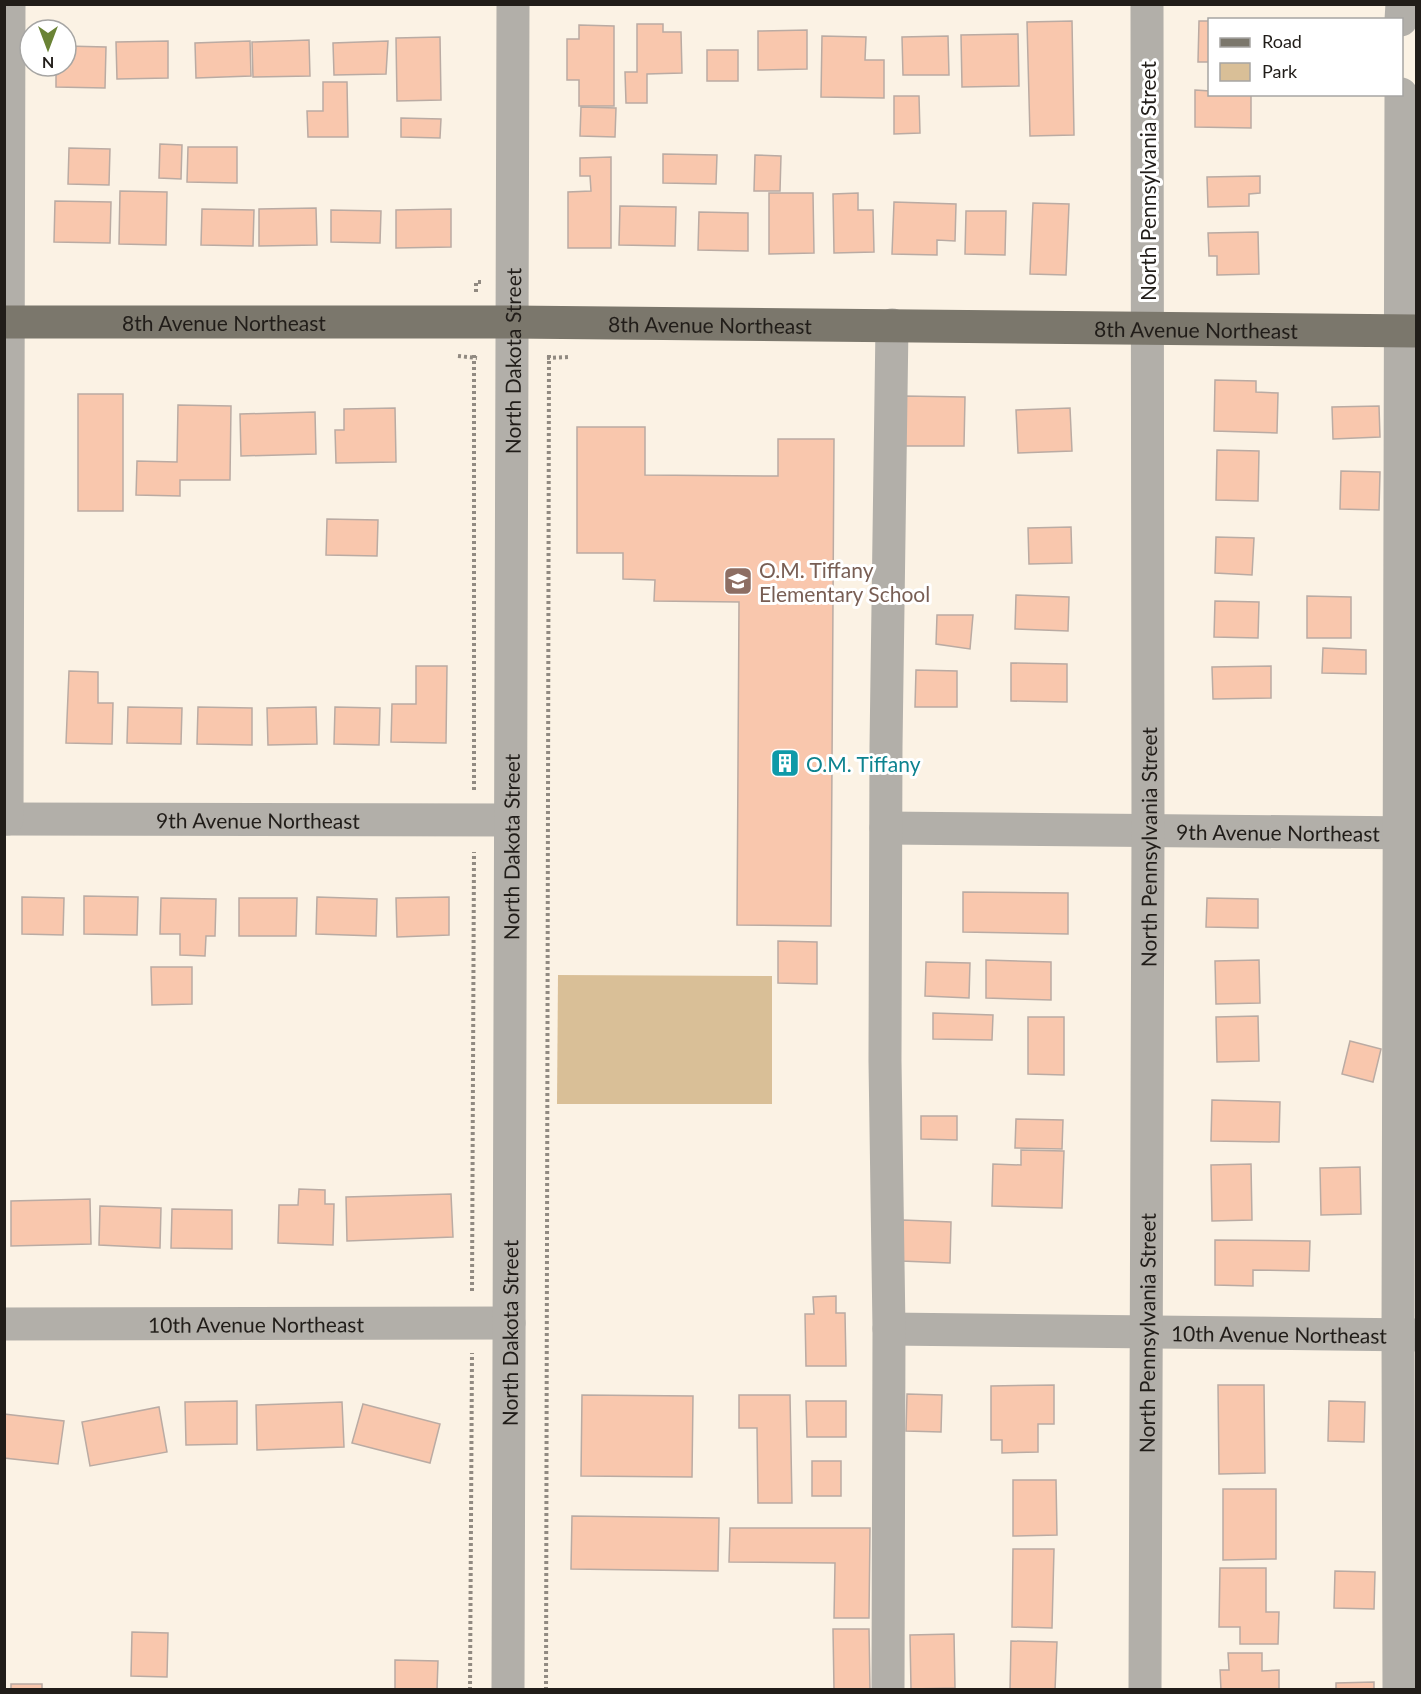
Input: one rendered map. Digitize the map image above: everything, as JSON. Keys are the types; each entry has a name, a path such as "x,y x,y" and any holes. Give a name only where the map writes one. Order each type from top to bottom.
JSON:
{"main road":[{"name":"8th Avenue Northeast","path":"6,322 512,322 1408,331"}],"street":[{"path":"6,819 6,322 9,4"},
{"name":"North Dakota Street","path":"508,1689 513,4"},
{"name":"North Pennsylvania Street","path":"1145,1689 1148,831 1147,4"},
{"path":"1399,1689 1407,1335 1408,833 1408,331 1401,96"},
{"path":"888,1689 889,1329 885,1061 886,631 892,325"},
{"name":"9th Avenue Northeast","path":"6,819 510,820"},
{"name":"9th Avenue Northeast","path":"886,828 1408,833"},
{"name":"10th Avenue Northeast","path":"4,1324 509,1323"},
{"name":"10th Avenue Northeast","path":"889,1329 1407,1335"}],"path":[{"path":"470,1689 476,282"},
{"path":"546,1689 549,358"}],"green space":[{"path":"558,975 772,976 772,1104 557,1104"}],"building":[{"path":"1072,21 1074,135 1030,136 1027,22"},
{"path":"1199,21 1208,21 1208,62 1198,62"},
{"path":"637,24 663,24 663,32 681,32 682,73 647,74 647,103 626,103 625,72 637,72"},
{"path":"579,25 614,26 614,106 579,106 579,80 567,80 567,39 579,39"},
{"path":"807,30 807,69 758,70 758,31"},
{"path":"1018,34 1019,86 962,87 961,35"},
{"path":"822,36 866,37 865,60 884,60 884,98 821,97"},
{"path":"948,36 949,75 903,75 902,37"},
{"path":"440,37 441,100 397,101 396,38"},
{"path":"309,40 310,76 253,77 252,42"},
{"path":"168,41 168,78 117,79 116,42"},
{"path":"250,41 251,76 196,78 195,43"},
{"path":"388,41 386,74 334,75 333,43"},
{"path":"78,46 106,47 105,88 56,87 56,78 78,78"},
{"path":"707,50 738,50 738,81 707,81"},
{"path":"323,82 347,82 348,137 308,137 307,111 323,111"},
{"path":"1195,90 1208,91 1208,96 1251,96 1251,128 1195,127"},
{"path":"894,96 919,96 920,133 894,134"},
{"path":"581,107 616,108 615,137 580,136"},
{"path":"401,118 441,119 440,138 401,137"},
{"path":"160,144 182,145 181,179 159,178"},
{"path":"188,147 237,147 237,183 187,182"},
{"path":"69,148 110,149 109,185 68,184"},
{"path":"663,154 717,155 716,184 663,183"},
{"path":"755,155 781,156 780,191 754,191"},
{"path":"611,157 611,248 568,248 568,192 591,191 590,176 580,176 580,158"},
{"path":"1260,176 1260,193 1249,194 1249,206 1208,207 1207,177"},
{"path":"120,191 167,192 166,245 119,244"},
{"path":"769,193 813,193 814,253 769,254"},
{"path":"858,193 858,210 873,210 874,252 834,253 833,194"},
{"path":"55,201 111,202 110,243 54,242"},
{"path":"894,202 956,204 955,241 937,240 937,255 892,254"},
{"path":"1033,203 1069,204 1066,275 1030,274"},
{"path":"620,206 676,207 675,246 619,245"},
{"path":"316,208 317,245 259,246 259,209"},
{"path":"202,209 254,210 253,246 201,245"},
{"path":"451,209 451,247 396,248 396,210"},
{"path":"331,210 381,211 380,243 331,242"},
{"path":"966,211 1006,211 1005,255 965,254"},
{"path":"699,212 748,213 748,251 698,250"},
{"path":"1258,232 1259,274 1217,275 1217,256 1209,256 1208,233"},
{"path":"1215,380 1256,381 1256,392 1278,393 1277,433 1214,431"},
{"path":"78,394 123,394 123,511 78,511"},
{"path":"904,396 965,397 964,446 903,446"},
{"path":"178,405 231,406 230,480 180,480 180,496 136,495 137,461 177,462"},
{"path":"1379,406 1380,437 1333,439 1332,407"},
{"path":"395,408 396,462 336,463 335,430 344,430 344,409"},
{"path":"1070,408 1072,451 1018,453 1016,410"},
{"path":"315,412 316,454 241,456 240,414"},
{"name":"O.M. Tiffany","path":"577,427 645,427 645,475 778,476 778,439 834,439 831,926 737,925 739,602 654,601 655,580 623,579 623,553 577,553"},
{"path":"1217,450 1259,451 1258,501 1216,500"},
{"path":"1341,471 1380,472 1379,510 1340,509"},
{"path":"327,519 378,520 377,556 326,555"},
{"path":"1071,527 1072,563 1029,564 1028,528"},
{"path":"1216,537 1254,538 1252,575 1215,573"},
{"path":"1016,595 1069,597 1068,631 1015,629"},
{"path":"1307,596 1351,597 1351,638 1307,638"},
{"path":"1215,601 1259,602 1258,638 1214,637"},
{"path":"937,615 973,615 970,649 936,644"},
{"path":"1323,648 1366,650 1366,674 1322,673"},
{"path":"1011,663 1067,664 1067,702 1011,701"},
{"path":"416,666 447,666 446,743 391,742 392,704 416,704"},
{"path":"1271,666 1271,698 1213,699 1212,667"},
{"path":"916,670 957,671 957,707 915,707"},
{"path":"69,671 98,672 98,703 113,703 112,744 66,743"},
{"path":"128,707 182,708 181,744 127,743"},
{"path":"198,707 252,708 252,745 197,744"},
{"path":"316,707 317,744 268,745 267,708"},
{"path":"335,707 380,708 379,745 334,744"},
{"path":"963,892 1068,893 1068,934 963,932"},
{"path":"84,896 138,897 137,935 84,934"},
{"path":"22,897 64,898 63,935 22,934"},
{"path":"317,897 377,899 376,936 316,934"},
{"path":"449,897 449,935 397,937 396,898"},
{"path":"161,898 216,899 215,936 206,936 205,956 180,955 180,934 160,934"},
{"path":"239,898 297,898 296,936 239,936"},
{"path":"1207,898 1258,899 1258,928 1206,927"},
{"path":"778,941 817,942 817,984 778,983"},
{"path":"986,960 1051,962 1051,1000 986,998"},
{"path":"1259,960 1260,1003 1216,1004 1215,961"},
{"path":"926,962 970,963 969,998 925,996"},
{"path":"151,967 192,967 192,1004 152,1005"},
{"path":"933,1013 993,1015 992,1040 933,1039"},
{"path":"1258,1016 1259,1061 1217,1062 1216,1017"},
{"path":"1028,1017 1064,1017 1064,1075 1028,1074"},
{"path":"1350,1041 1381,1049 1373,1082 1342,1074"},
{"path":"1212,1100 1280,1102 1279,1142 1211,1141"},
{"path":"921,1116 957,1116 957,1140 921,1139"},
{"path":"1016,1119 1063,1120 1062,1149 1015,1148"},
{"path":"1021,1150 1064,1151 1062,1208 992,1206 993,1164 1021,1165"},
{"path":"1251,1164 1252,1220 1212,1221 1211,1165"},
{"path":"1360,1167 1361,1214 1321,1215 1320,1168"},
{"path":"299,1189 325,1190 325,1204 334,1204 333,1245 278,1243 279,1205 298,1205"},
{"path":"451,1194 453,1237 347,1241 346,1197"},
{"path":"90,1199 91,1244 11,1246 11,1201"},
{"path":"100,1206 161,1208 160,1248 99,1245"},
{"path":"172,1209 232,1210 232,1249 171,1248"},
{"path":"903,1220 951,1222 950,1263 901,1261"},
{"path":"1215,1240 1310,1241 1309,1271 1253,1270 1253,1286 1215,1285"},
{"path":"836,1296 836,1313 845,1313 846,1366 806,1366 805,1314 814,1314 813,1297"},
{"path":"1054,1385 1054,1424 1038,1424 1038,1452 1002,1453 1002,1440 991,1440 991,1386"},
{"path":"1218,1385 1264,1385 1265,1473 1219,1474"},
{"path":"907,1394 942,1395 941,1432 906,1431"},
{"path":"582,1395 693,1396 692,1477 581,1476"},
{"path":"739,1395 790,1395 792,1503 758,1503 757,1428 739,1428"},
{"path":"237,1401 237,1444 186,1445 185,1402"},
{"path":"806,1401 846,1401 846,1437 807,1437"},
{"path":"1329,1401 1365,1402 1364,1442 1328,1441"},
{"path":"342,1402 344,1447 257,1450 256,1405"},
{"path":"363,1404 440,1424 430,1463 352,1443"},
{"path":"159,1407 167,1452 90,1466 82,1422"},
{"path":"4,1414 64,1421 58,1464 4,1458"},
{"path":"812,1461 841,1461 841,1496 812,1496"},
{"path":"1013,1480 1056,1480 1057,1535 1013,1536"},
{"path":"1223,1489 1276,1489 1276,1559 1223,1560"},
{"path":"572,1516 719,1518 718,1571 571,1569"},
{"path":"730,1528 870,1528 869,1618 834,1618 835,1563 729,1562"},
{"path":"1013,1549 1054,1549 1052,1628 1012,1627"},
{"path":"1220,1568 1266,1568 1266,1612 1279,1612 1278,1644 1240,1644 1240,1627 1219,1627"},
{"path":"1335,1571 1375,1572 1374,1609 1334,1608"},
{"path":"833,1629 869,1629 870,1690 834,1690"},
{"path":"132,1632 168,1633 167,1677 131,1676"},
{"path":"954,1634 955,1688 911,1689 910,1635"},
{"path":"1011,1641 1057,1642 1055,1690 1010,1690"},
{"path":"1228,1653 1262,1653 1262,1671 1279,1670 1279,1690 1221,1690 1220,1670 1229,1670"},
{"path":"395,1660 438,1661 437,1690 395,1690"},
{"path":"1374,1682 1374,1690 1336,1690 1336,1683"},
{"path":"11,1684 42,1684 42,1690 11,1690"}],"place":[{"name":"O.M. Tiffany Elementary School","path":"738,581"},
{"name":"O.M. Tiffany","path":"785,763"}]}
